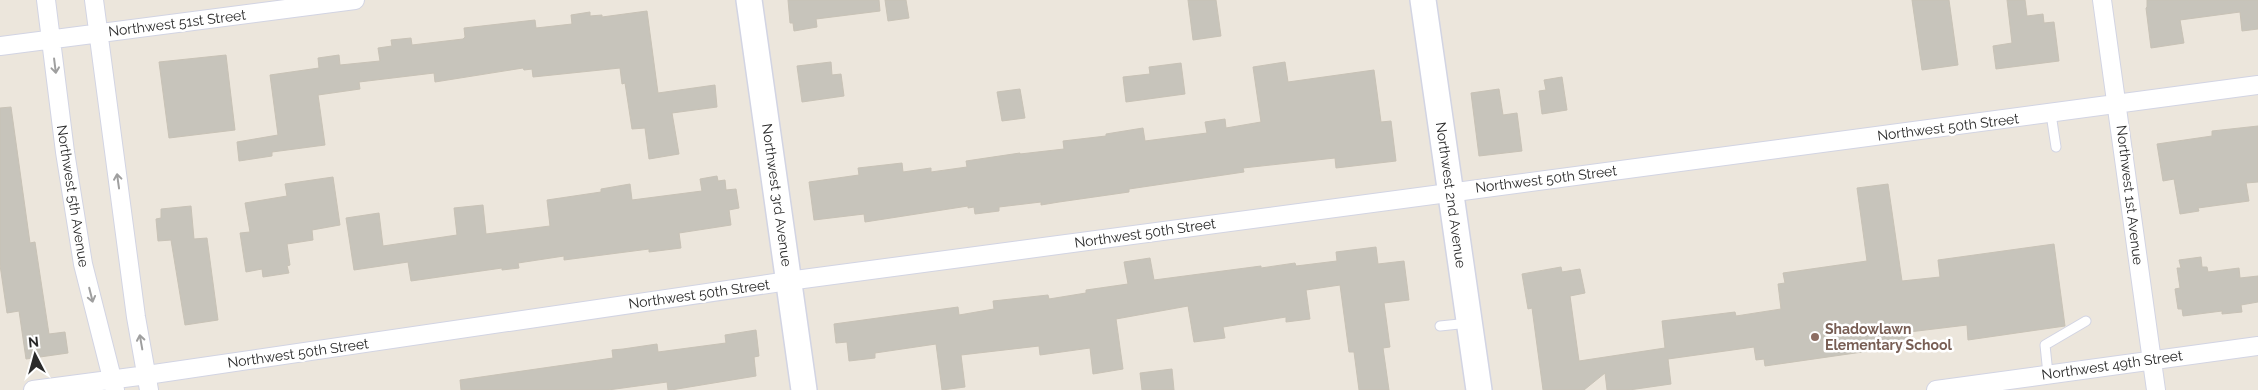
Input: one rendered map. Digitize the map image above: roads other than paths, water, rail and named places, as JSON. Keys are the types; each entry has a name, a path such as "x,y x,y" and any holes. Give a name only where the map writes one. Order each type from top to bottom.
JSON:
{"street":[{"name":"Northwest 5th Avenue","path":"46,0 65,152 83,264 114,385"},
{"path":"94,0 136,317 148,383"},
{"name":"Northwest 51st Street","path":"0,46 355,0"},
{"name":"Northwest 3rd Avenue","path":"749,0 804,390"},
{"name":"Northwest 2nd Avenue","path":"1423,0 1479,390"},
{"name":"Northwest 1st Avenue","path":"2102,0 2156,390"},
{"name":"Northwest 50th Street","path":"33,390 148,383 788,281 1450,192 2052,114 2258,85"},
{"name":"Northwest 49th Street","path":"1936,390 2258,346"}],"lane":[{"path":"2052,114 2056,147"},
{"path":"2048,374 2045,345 2086,321"},
{"path":"1440,326 1469,323"}],"place":[{"name":"Shadowlawn Elementary School","path":"1815,337"}]}
